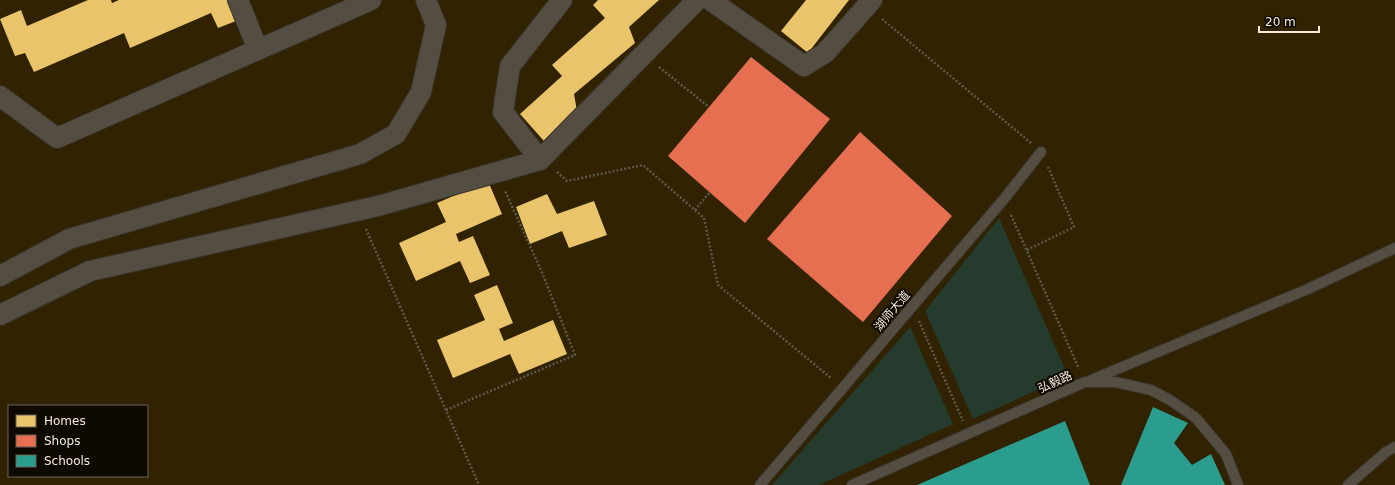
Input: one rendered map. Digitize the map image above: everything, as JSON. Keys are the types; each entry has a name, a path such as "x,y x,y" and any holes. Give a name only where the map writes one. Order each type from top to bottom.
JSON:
{"street":[{"path":"238,0 258,50"},
{"path":"0,96 57,138 371,0"},
{"path":"0,276 69,239 360,154 396,134 421,92 436,25 426,0"},
{"path":"540,160 504,112 510,66 562,0"},
{"path":"0,315 90,271 358,210 540,160 697,0"},
{"path":"710,0 804,66 825,53 872,0"}],"lane":[{"name":"湖师大道","path":"760,485 1004,199 1042,152"},
{"path":"1085,382 1308,289 1395,248"},
{"name":"弘毅路","path":"852,485 1085,382 1115,382 1150,390 1170,400 1196,418 1226,454 1238,485"},
{"path":"1348,485 1386,452 1395,447"}],"path":[{"path":"899,33 1042,152 1074,227 1026,250"},
{"path":"673,78 709,107"},
{"path":"567,181 643,165 704,218 718,285 843,388"},
{"path":"446,410 575,355 541,270 496,172"},
{"path":"695,210 710,192"},
{"path":"1004,199 1085,382"},
{"path":"358,210 479,485"},
{"path":"912,306 969,434"}],"shaded area":[{"path":"0,0 1395,0 1395,485 0,485"}],"green space":[{"path":"999,218 1068,376 973,419 925,311"},
{"path":"910,327 953,424 819,485 772,485"}],"building: Homes":[{"path":"88,0 111,0 112,3 119,0 227,0 236,21 218,28 211,13 130,48 124,33 34,72 25,53 15,56 0,19 21,10 27,26"},
{"path":"598,0 659,0 629,27 635,43 574,94 577,111 544,141 520,114 562,76 552,65 605,18 593,5"},
{"path":"806,0 849,0 808,53 781,31"},
{"path":"488,181 502,214 456,234 459,242 473,236 490,275 470,283 460,261 416,281 399,243 446,222 437,203"},
{"path":"547,194 557,214 594,201 607,235 569,248 562,231 530,244 516,207"},
{"path":"497,285 513,323 499,329 504,341 553,320 567,354 519,374 510,354 453,378 437,340 485,320 474,295"}],"building: Shops":[{"path":"751,57 830,119 745,223 668,156"},
{"path":"860,132 952,216 863,322 767,239"}],"building: Schools":[{"path":"1153,407 1188,423 1174,443 1192,465 1211,454 1225,485 1121,485"},
{"path":"1065,421 1090,485 917,485"}]}
